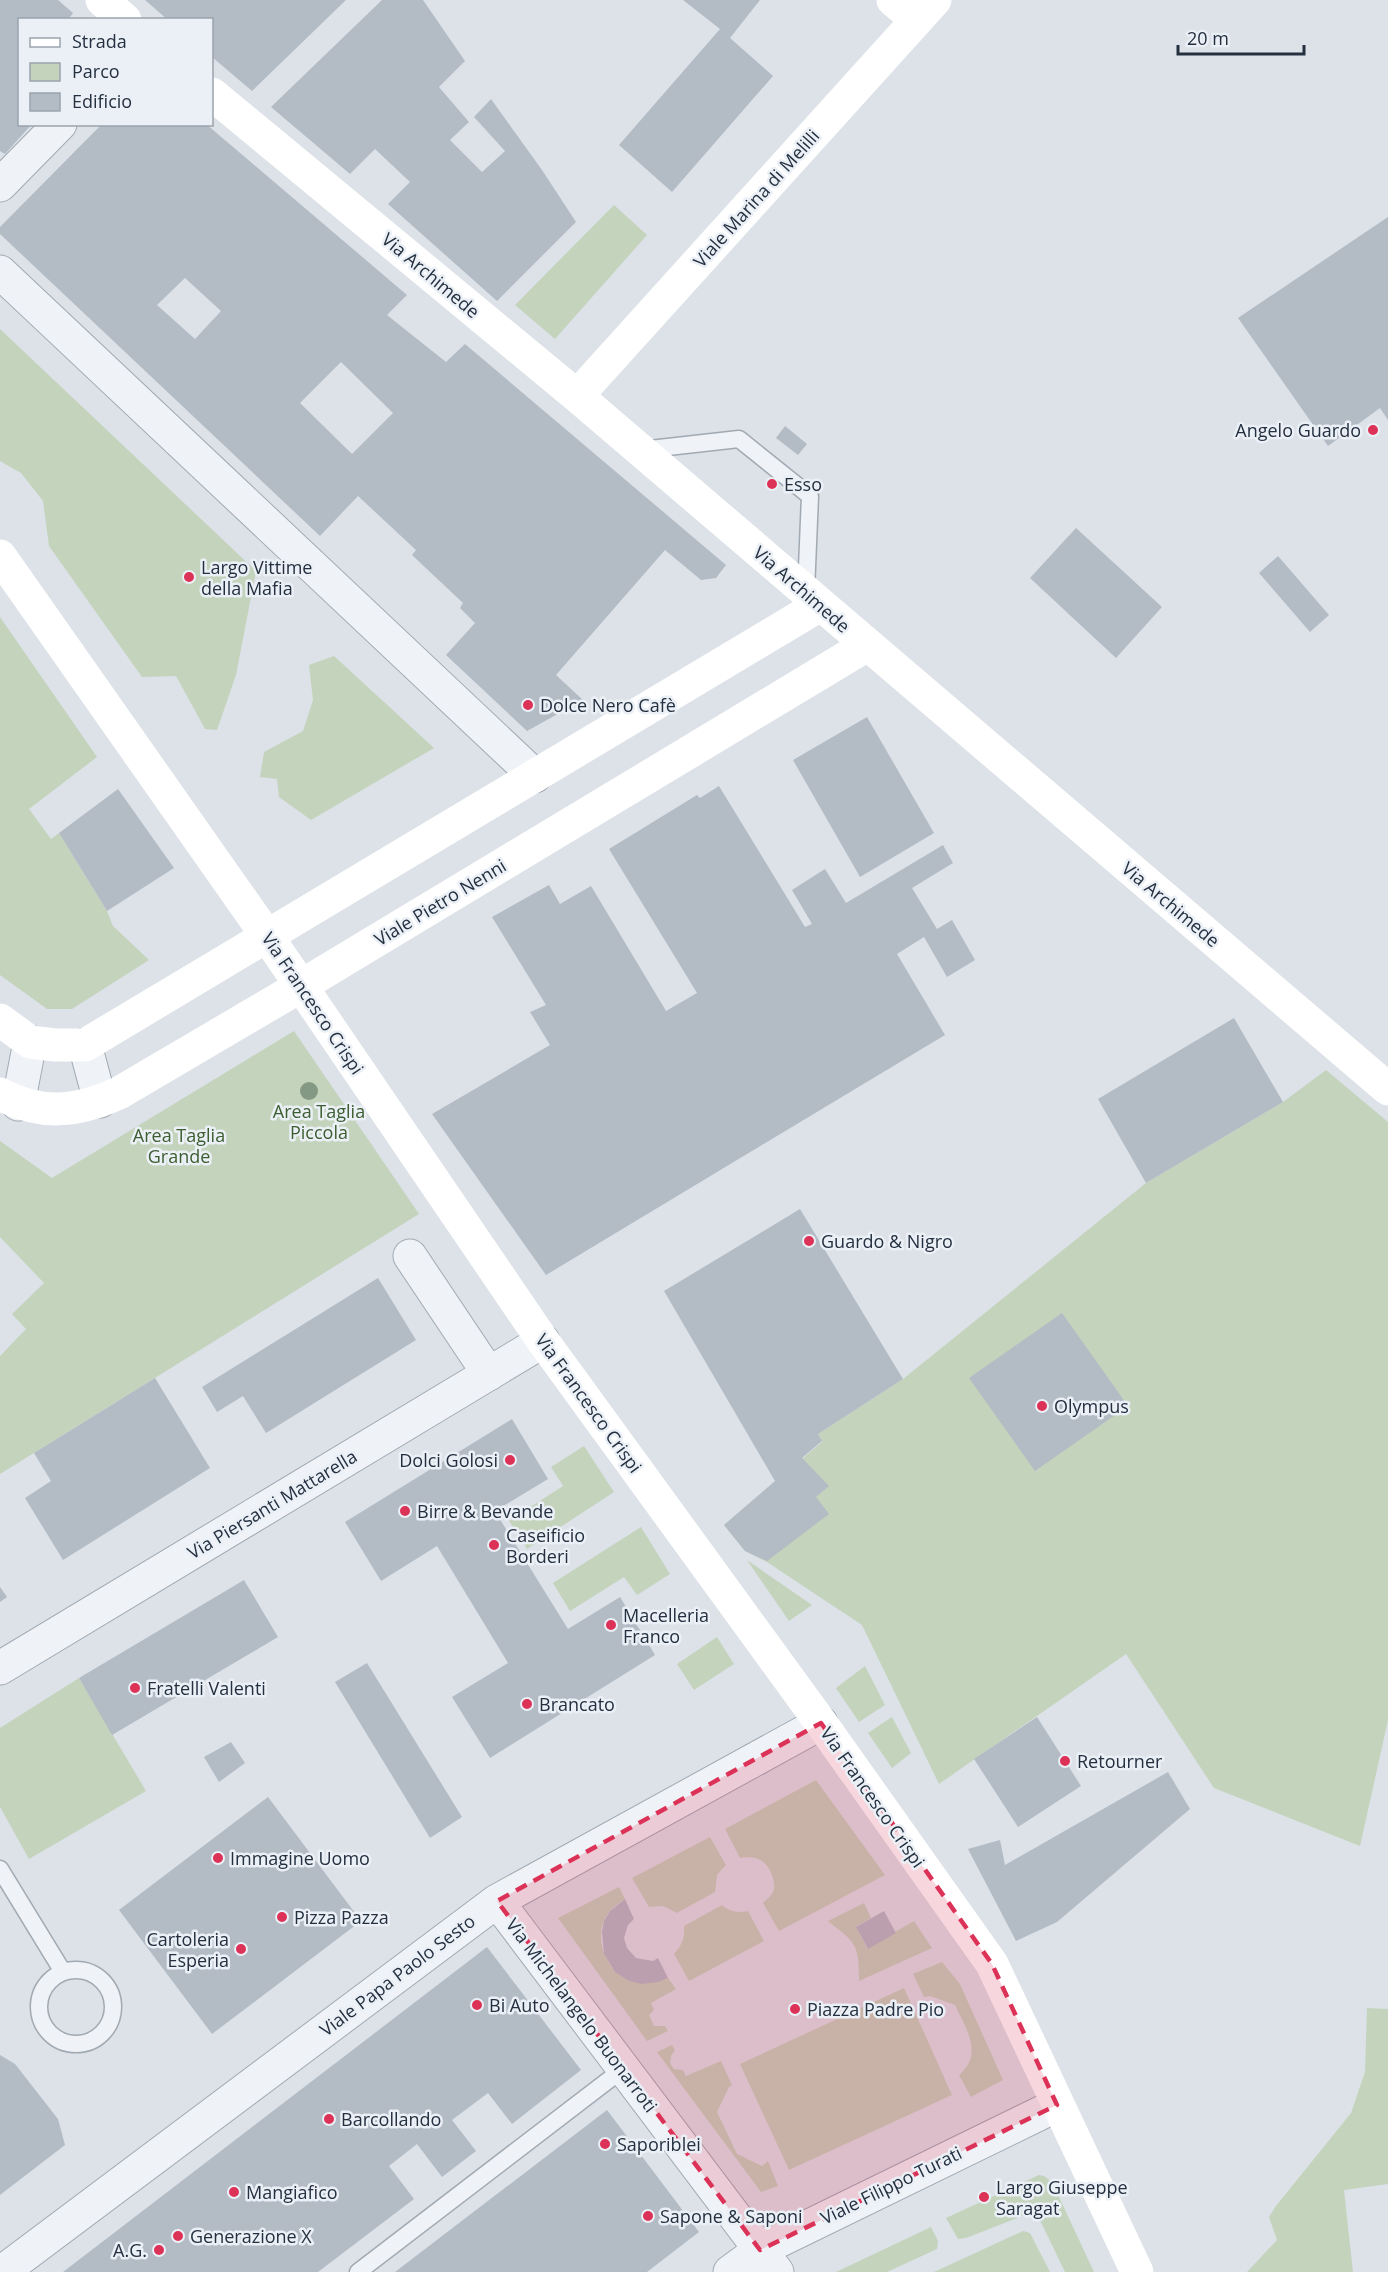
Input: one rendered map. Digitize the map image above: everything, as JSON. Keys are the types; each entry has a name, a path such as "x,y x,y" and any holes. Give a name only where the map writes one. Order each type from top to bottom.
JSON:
{"street":[{"path":"102,0 123,18"},
{"name":"Viale Marina di Melilli","path":"577,396 915,7"},
{"name":"Via Archimede","path":"213,95 641,450 1388,1089"},
{"path":"1,184 58,126"},
{"path":"0,272 535,776"},
{"name":"Via Francesco Crispi","path":"0,556 267,936 543,1341 821,1723 992,1964 1137,2272"},
{"path":"0,1020 30,1042 85,1045 535,776 813,598"},
{"name":"Viale Pietro Nenni","path":"9,1099 47,1109 72,1109 119,1093 867,645"},
{"path":"9,1099 30,1042"},
{"path":"85,1045 100,1101"},
{"path":"410,1256 489,1374"},
{"name":"Via Piersanti Mattarella","path":"0,1668 543,1341"},
{"name":"Viale Papa Paolo Sesto","path":"2,2272 496,1901 821,1723"},
{"name":"Via Michelangelo Buonarroti","path":"496,1901 768,2261"},
{"name":"Viale Filippo Turati","path":"730,2272 768,2261 1057,2105"}],"lane":[{"path":"641,450 739,439 810,496 813,598"},
{"path":"0,1869 63,1972"},
{"path":"82,1970 100,1978 111,1994 113,2013 105,2030 89,2042 70,2044 52,2035 41,2020 39,2001 47,1983 63,1972 82,1970"},
{"path":"358,2272 623,2068"}],"highlighted area":[{"path":"821,1723 992,1964 1057,2105 760,2250 497,1901"}],"green space":[{"path":"614,205 647,235 555,339 515,305"},
{"path":"0,329 256,571 236,675 217,730 205,729 176,676 142,677 49,546 43,501 21,473 0,461"},
{"path":"0,617 97,757 29,809 51,839 59,833 107,911 113,926 149,960 72,1009 47,1009 0,975"},
{"path":"334,656 434,748 311,820 279,797 277,779 260,777 264,752 303,731 313,700 309,665"},
{"path":"294,1031 419,1214 0,1474 0,1356 26,1329 12,1314 44,1283 0,1237 0,1141 52,1178"},
{"path":"1326,1070 1388,1122 1388,1720 1360,1846 1214,1788 1126,1654 939,1784 862,1625 767,1562 745,1551 724,1525 822,1442 818,1434 903,1379 1146,1183 1283,1102"},
{"path":"584,1446 614,1492 527,1549 509,1521 563,1486 551,1467"},
{"path":"641,1527 670,1574 637,1595 624,1577 570,1611 553,1583"},
{"path":"747,1560 812,1605 789,1621"},
{"path":"717,1637 734,1664 694,1690 677,1664"},
{"path":"865,1666 885,1705 859,1722 836,1688"},
{"path":"79,1678 146,1791 29,1859 0,1807 0,1728"},
{"path":"892,1717 911,1753 892,1768 868,1733"},
{"path":"816,1780 885,1875 779,1931 763,1903 774,1890 771,1872 761,1860 752,1857 740,1858 725,1829"},
{"path":"710,1837 726,1865 717,1875 715,1892 677,1913 663,1906 649,1907 632,1878"},
{"path":"619,1887 625,1899 610,1911 602,1929 601,1939 606,1958 619,1974 627,1979 648,1982 668,1978 676,1989 651,2003 654,2010 649,2015 654,2026 665,2026 668,2031 647,2041 558,1918"},
{"path":"864,1903 871,1918 856,1927 867,1948 914,1921 932,1948 859,1981 858,1959 854,1945 845,1934 828,1921"},
{"path":"722,1905 734,1911 748,1911 764,1941 689,1981 674,1954 682,1941 684,1926"},
{"path":"942,1962 960,1984 1003,2080 971,2097 959,2075 966,2067 972,2050 964,2023 955,2005 930,1996 924,1997 913,1974"},
{"path":"904,1988 952,2095 789,2170 740,2064"},
{"path":"1367,2008 1388,2009 1388,2184 1344,2190 1353,2272 1247,2272 1277,2240 1269,2217 1276,2206 1351,2113 1365,2072"},
{"path":"672,2045 675,2050 670,2063 674,2069 683,2070 686,2076 721,2061 732,2085 717,2112 737,2154 762,2166 768,2161 778,2186 761,2192 657,2052"},
{"path":"1039,2175 1052,2182 1094,2272 1065,2272 1037,2214 1030,2213 958,2239 946,2218"},
{"path":"931,2227 938,2241 937,2249 887,2272 836,2272"},
{"path":"1023,2231 1030,2233 1050,2272 934,2272"}],"building":[{"path":"0,0 58,0 73,13 69,18 18,18 18,126 30,126 5,154 0,151"},
{"path":"145,0 346,0 252,91 213,58 213,18 166,18"},
{"path":"382,0 423,0 465,61 439,87 469,122 450,140 482,172 505,151 474,117 491,99 576,222 497,301 388,204 410,182 375,149 350,174 271,107"},
{"path":"683,0 760,0 730,38 773,76 672,192 619,145 720,29"},
{"path":"100,126 208,126 407,295 387,315 446,362 465,344 726,565 716,578 701,580 665,550 556,675 583,700 527,731 446,655 475,623 460,608 463,603 412,555 416,550 358,496 320,536 0,234 0,227","holes":["185,278 221,311 195,339 157,305","341,362 393,413 352,454 300,403"]},
{"path":"1388,217 1388,420 1380,408 1328,446 1238,318"},
{"path":"785,426 807,444 798,455 776,438"},
{"path":"1076,528 1162,607 1116,658 1030,578"},
{"path":"1278,556 1329,615 1310,632 1259,573"},
{"path":"867,717 934,833 860,877 793,760"},
{"path":"719,786 805,927 812,924 792,890 825,869 846,903 943,845 953,863 912,888 937,929 952,920 975,960 947,977 924,937 897,954 945,1035 546,1275 432,1114 550,1045 530,1012 546,1005 492,917 549,885 560,904 591,886 666,1011 697,993 609,849 697,795 700,798"},
{"path":"118,789 174,868 107,911 59,833"},
{"path":"1234,1018 1283,1102 1146,1183 1098,1099"},
{"path":"800,1209 903,1379 818,1434 822,1441 802,1458 829,1486 816,1497 829,1514 767,1561 745,1551 724,1525 775,1481 664,1291"},
{"path":"378,1278 416,1340 266,1433 243,1396 217,1412 202,1387"},
{"path":"1062,1313 1128,1406 1035,1471 969,1378"},
{"path":"155,1378 210,1468 63,1560 25,1498 51,1481 34,1453"},
{"path":"512,1419 548,1479 495,1511 568,1629 620,1597 655,1655 490,1758 452,1697 508,1663 437,1546 381,1581 345,1522"},
{"path":"244,1580 278,1637 112,1735 79,1678"},
{"path":"0,1587 7,1597 0,1602"},
{"path":"367,1663 462,1817 430,1838 335,1682"},
{"path":"1037,1717 1081,1786 1018,1827 974,1759"},
{"path":"231,1742 245,1763 219,1782 204,1757"},
{"path":"1168,1772 1190,1809 1057,1922 1016,1941 968,1849 1000,1840 1005,1865"},
{"path":"268,1797 361,1921 212,2034 119,1910"},
{"path":"625,1899 634,1919 628,1925 624,1938 627,1948 636,1958 653,1961 658,1958 668,1978 642,1984 629,1981 615,1972 604,1954 602,1932 604,1921 610,1911"},
{"path":"884,1911 896,1933 868,1949 856,1927"},
{"path":"487,1947 581,2070 512,2124 488,2093 452,2120 476,2151 442,2177 417,2144 389,2166 414,2199 318,2272 63,2272"},
{"path":"0,2055 15,2064 58,2119 65,2145 0,2195"},
{"path":"607,2110 699,2232 647,2272 395,2272"}],"place":[{"name":"Angelo Guardo","path":"1373,430"},
{"name":"Esso","path":"772,484"},
{"name":"Largo Vittime della Mafia","path":"189,577"},
{"name":"Dolce Nero Cafè","path":"528,705"},
{"name":"Guardo & Nigro","path":"809,1241"},
{"name":"Olympus","path":"1042,1406"},
{"name":"Dolci Golosi","path":"510,1460"},
{"name":"Birre & Bevande","path":"405,1511"},
{"name":"Caseificio Borderi","path":"494,1545"},
{"name":"Macelleria Franco","path":"611,1625"},
{"name":"Fratelli Valenti","path":"135,1688"},
{"name":"Brancato","path":"527,1704"},
{"name":"Retourner","path":"1065,1761"},
{"name":"Immagine Uomo","path":"218,1858"},
{"name":"Pizza Pazza","path":"282,1917"},
{"name":"Cartoleria Esperia","path":"241,1949"},
{"name":"Bi Auto","path":"477,2005"},
{"name":"Piazza Padre Pio","path":"795,2009"},
{"name":"Barcollando","path":"329,2119"},
{"name":"Saporiblei","path":"605,2144"},
{"name":"Mangiafico","path":"234,2192"},
{"name":"Largo Giuseppe Saragat","path":"984,2197"},
{"name":"Sapone & Saponi","path":"648,2216"},
{"name":"Generazione X","path":"178,2236"},
{"name":"A.G.","path":"159,2250"}],"park label":[{"name":"Area Taglia Piccola","path":"319,1121"},
{"name":"Area Taglia Grande","path":"179,1145"}]}
